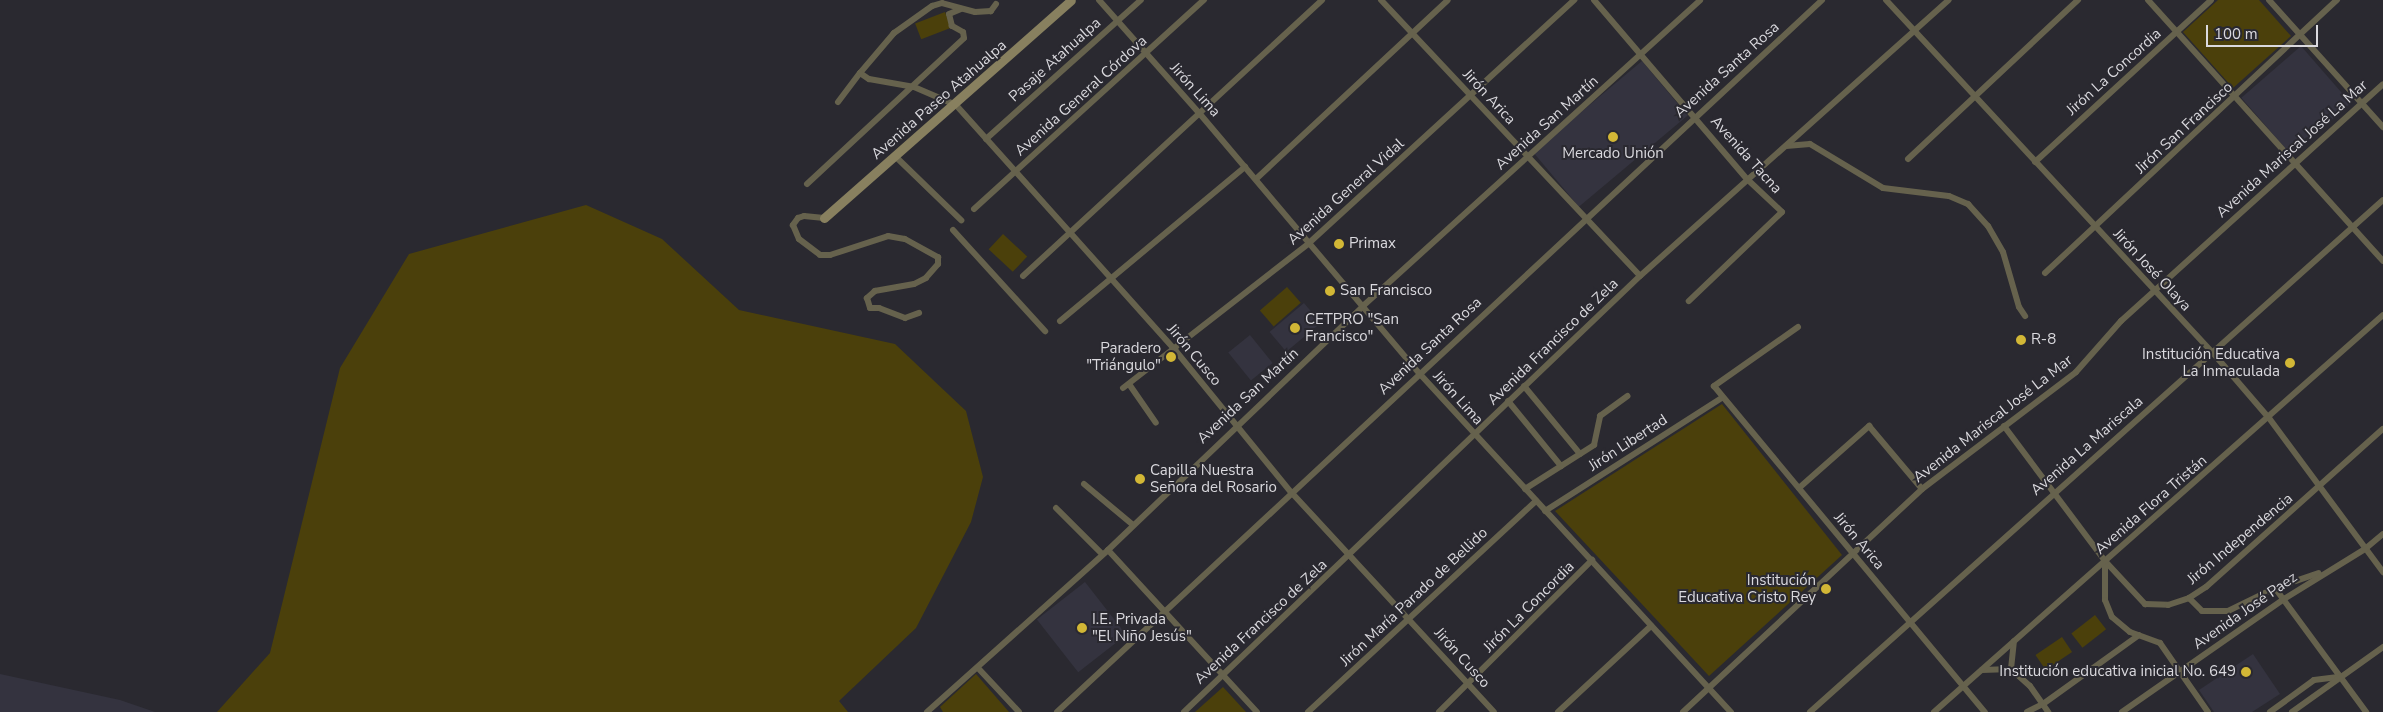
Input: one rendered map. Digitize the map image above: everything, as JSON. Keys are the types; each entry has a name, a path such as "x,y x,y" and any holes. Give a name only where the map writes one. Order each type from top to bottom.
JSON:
{"street":[{"name":"Avenida Paseo Atahualpa","path":"824,218 956,105 1071,0"},
{"name":"Jirón Lima","path":"1099,0 1256,179 1419,373 1731,712"},
{"name":"Pasaje Atahualpa","path":"986,138 1141,0"},
{"name":"Avenida General Córdova","path":"974,209 1204,0"},
{"path":"1023,276 1322,0"},
{"name":"Jirón Arica","path":"1381,0 1640,276"},
{"path":"1256,179 1448,0"},
{"name":"Avenida General Vidal","path":"1123,388 1175,350 1310,243 1574,0"},
{"name":"Avenida Tacna","path":"1594,0 1747,179 1782,212 1689,301"},
{"name":"Avenida San Martín","path":"931,711 1105,552 1235,425 1363,306 1700,0"},
{"name":"Avenida Santa Rosa","path":"1057,712 1166,613 1292,492 1585,218 1822,0"},
{"name":"Jirón José Olaya","path":"1886,0 2213,352 2269,418 2383,572"},
{"name":"Avenida Francisco de Zela","path":"1184,712 1640,276 1949,0"},
{"path":"1908,159 2078,0"},
{"path":"2148,0 2383,261"},
{"name":"Jirón La Concordia","path":"2035,162 2211,0"},
{"path":"2269,0 2383,127"},
{"name":"Jirón San Francisco","path":"2046,273 2236,97 2337,0"},
{"path":"838,102 860,73 910,19 942,3 976,12 991,11 996,4"},
{"path":"807,184 914,87 964,38 963,32 952,26 949,14 962,8"},
{"name":"Jirón Cusco","path":"860,73 869,79 914,87 956,105 1175,350 1292,492 1494,712"},
{"name":"Avenida Mariscal José La Mar","path":"1683,712 1922,489 2073,375 2104,338 2383,84"},
{"path":"1785,146 1810,144 1883,188 1949,196 1968,204 1988,226 2003,252 2019,307 2025,316"},
{"path":"896,156 961,220"},
{"path":"1060,320 1112,279 1245,167"},
{"name":"Avenida La Mariscala","path":"1810,712 1909,621 2383,200"},
{"path":"824,218 804,216 798,218 793,225 799,239 820,255 830,255 888,236 905,239 938,257 938,264 926,278 914,284 875,291 867,298 870,308 905,318 919,313"},
{"path":"953,230 1045,332"},
{"name":"Avenida Flora Tristán","path":"1934,712 2269,418 2383,315"},
{"name":"Jirón Arica","path":"1798,327 1714,386 1985,712"},
{"path":"1129,384 1156,423"},
{"path":"1524,386 1580,454"},
{"path":"1525,489 1594,445 1600,416 1628,396"},
{"name":"Jirón Libertad","path":"1545,511 1723,397"},
{"path":"1508,401 1561,466"},
{"path":"1799,488 1868,426 1922,489"},
{"name":"Jirón Independencia","path":"2004,426 2105,561 2145,604 2168,605 2189,598 2206,588 2319,488 2383,428"},
{"path":"1084,484 1133,525"},
{"name":"Jirón María Parado de Bellido","path":"1308,712 1536,501"},
{"path":"1056,508 1105,552 1166,613 1257,712"},
{"name":"Avenida José Paez","path":"2122,712 2284,599 2365,549 2383,534"},
{"name":"Jirón La Concordia","path":"1439,712 1469,685 1592,560"},
{"path":"2105,561 2108,608 2120,626 2160,643 2208,712"},
{"path":"2189,598 2195,607 2212,613 2228,611 2275,588 2325,572"},
{"path":"2275,588 2366,712"},
{"path":"1559,712 1651,626"},
{"path":"2027,712 2043,704 2139,635"},
{"path":"2011,669 2014,640"},
{"path":"2292,712 2382,647"},
{"path":"978,668 1019,712"},
{"path":"1981,670 2011,669 2021,676 2048,712"},
{"path":"2270,712 2314,680 2341,677"}],"shaded area":[{"path":"2218,0 2259,0 2291,36 2233,88 2183,32"},
{"path":"945,12 951,28 921,39 915,23"},
{"path":"2301,46 2351,103 2291,155 2241,98"},
{"name":"Mercado Unión","path":"1642,61 1688,115 1579,207 1533,152"},
{"path":"586,205 662,239 739,310 895,344 966,411 983,477 971,522 916,628 839,701 848,712 217,712 270,653 340,368 409,254"},
{"path":"1003,234 1027,257 1013,272 989,249"},
{"path":"1287,287 1301,303 1274,326 1260,311"},
{"name":"CETPRO \"San Francisco\"","path":"1304,303 1321,323 1286,352 1270,332"},
{"path":"1250,335 1273,363 1251,381 1228,353"},
{"path":"1722,404 1842,555 1709,676 1555,511"},
{"name":"I.E. Privada \"El Niño Jesús\"","path":"1085,582 1126,635 1078,672 1037,620"},
{"path":"2095,615 2106,629 2082,648 2071,633"},
{"path":"2062,637 2072,652 2046,670 2035,655"},
{"name":"Institución educativa inicial No. 649","path":"2253,654 2280,694 2252,712 2214,712 2199,690"},
{"path":"0,674 120,700 155,712 0,712"},
{"path":"976,674 1009,712 943,712 940,707"},
{"path":"1223,687 1246,712 1195,712"}],"place":[{"name":"Mercado Unión","path":"1613,137"},
{"name":"Primax","path":"1339,244"},
{"name":"San Francisco","path":"1330,291"},
{"name":"CETPRO \"San Francisco\"","path":"1295,328"},
{"name":"R-8","path":"2021,340"},
{"name":"Paradero \"Triángulo\"","path":"1171,357"},
{"name":"Institución Educativa La Inmaculada","path":"2290,363"},
{"name":"Capilla Nuestra Señora del Rosario","path":"1140,479"},
{"name":"Institución Educativa Cristo Rey","path":"1826,589"},
{"name":"I.E. Privada \"El Niño Jesús\"","path":"1082,628"},
{"name":"Institución educativa inicial No. 649","path":"2246,672"}]}
